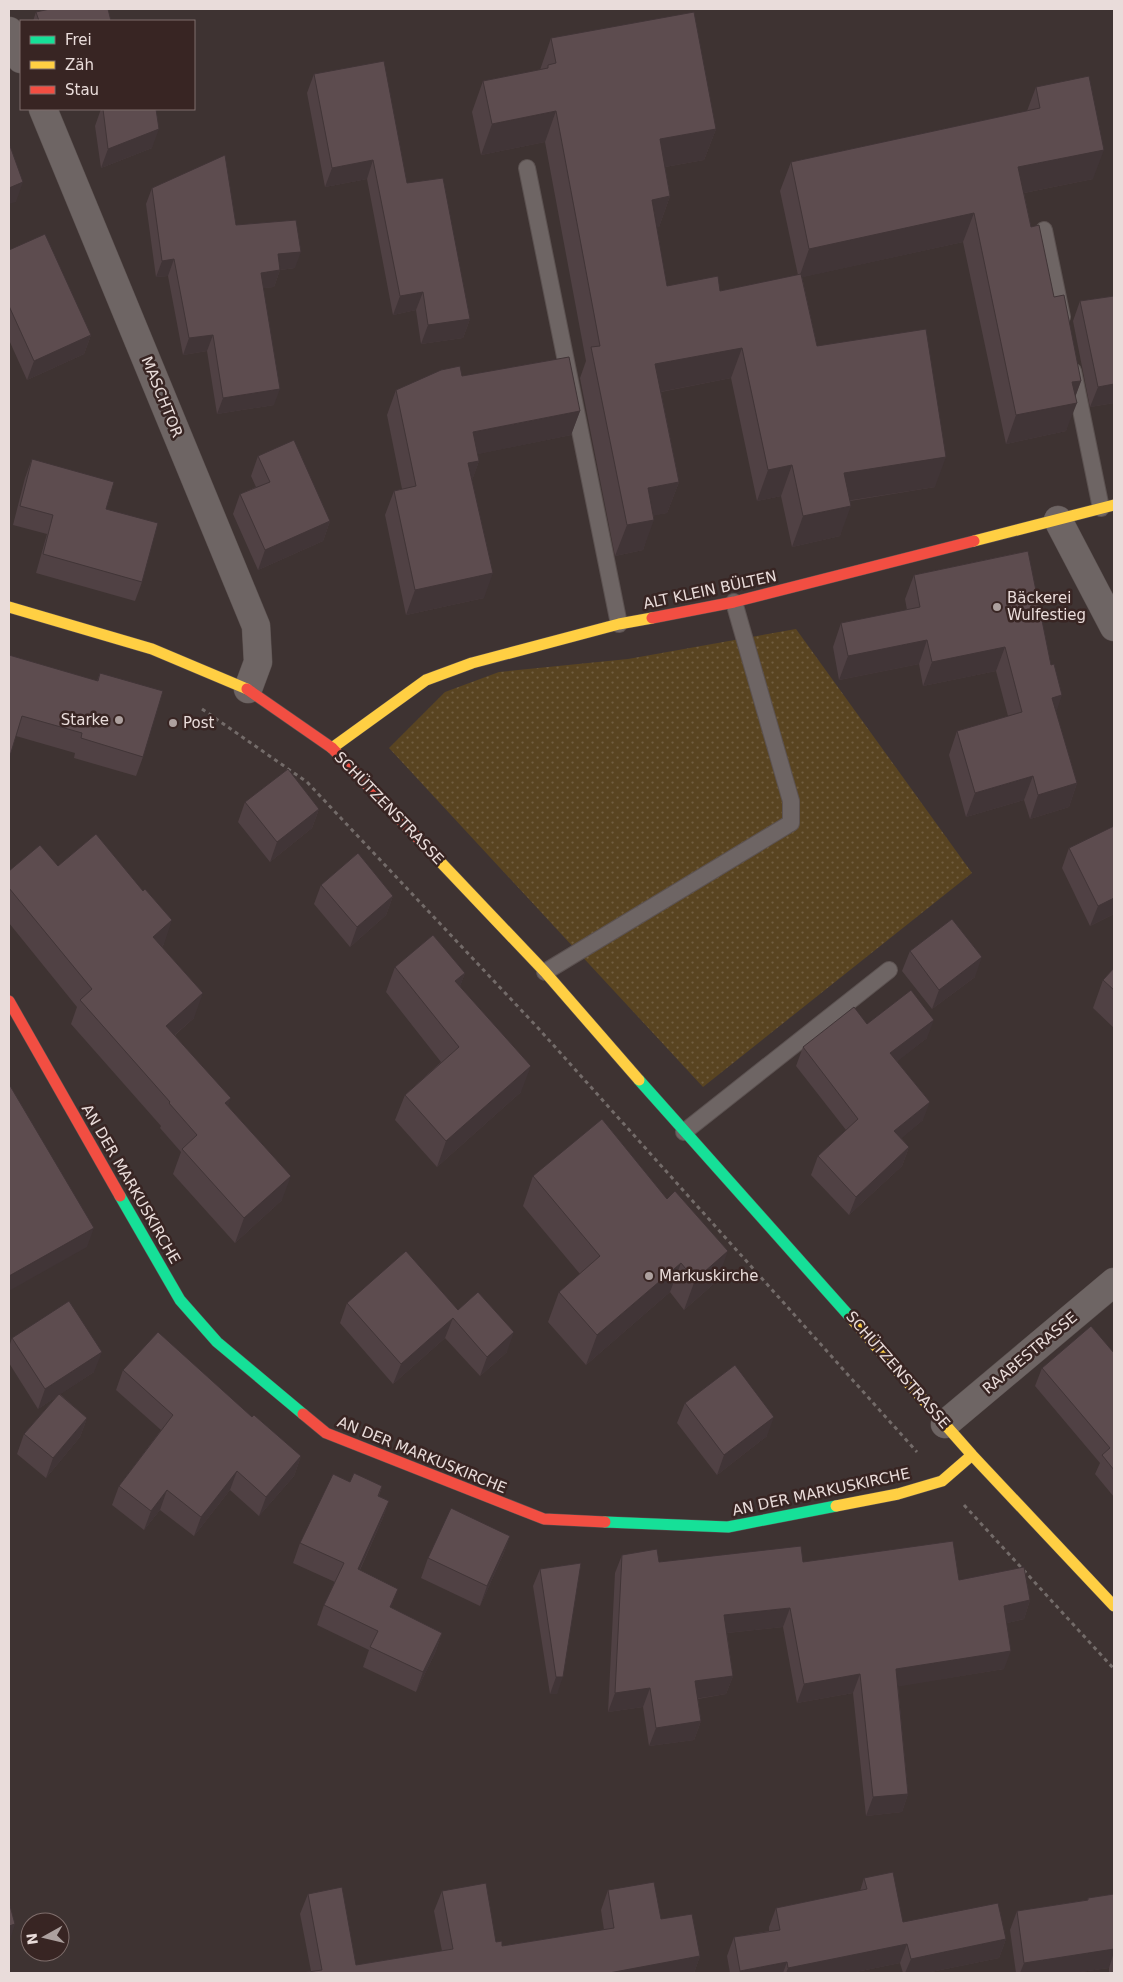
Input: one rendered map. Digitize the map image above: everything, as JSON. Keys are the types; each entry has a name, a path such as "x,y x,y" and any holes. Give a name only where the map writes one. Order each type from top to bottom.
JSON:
{"street":[{"path":"9,31 20,58"},
{"name":"MASCHTOR","path":"43,110 256,626 258,662 248,689"},
{"name":"ALT KLEIN BÜLTEN","path":"332,748 426,680 472,663 619,624 734,602 1107,507"},
{"path":"1058,520 1114,626"},
{"name":"SCHÜTZENSTRASSE","path":"9,608 152,649 248,689 332,748 545,972 684,1132 972,1455 1114,1606"},
{"name":"AN DER MARKUSKIRCHE","path":"9,1001 180,1300 218,1342 326,1433 544,1519 728,1527 898,1494 942,1480 972,1455"},
{"name":"RAABESTRASSE","path":"945,1424 1114,1282"}],"lane":[{"path":"527,168 619,624"},
{"path":"1044,230 1066,335"},
{"path":"1070,354 1107,507"},
{"path":"545,972 790,823 791,801 734,602"},
{"path":"684,1132 889,970"}],"path":[{"path":"194,705 307,782 539,1029 942,1480 1114,1669"}],"shaded area":[{"path":"796,629 972,873 703,1087 389,748 445,692 499,672 628,659"}],"building":[{"path":"50,9 108,9 111,20 39,20 36,12"},
{"path":"694,12 716,129 660,139 670,196 652,200 667,286 718,276 720,291 801,274 817,346 926,329 946,457 844,473 851,506 803,516 792,465 768,470 742,348 655,364 679,482 648,488 654,520 627,525 591,347 600,346 556,111 492,124 483,81 548,68 548,65 556,63 551,38"},
{"path":"384,61 407,183 443,178 470,319 428,325 423,292 400,296 373,160 332,168 314,74"},
{"path":"1089,76 1104,150 1018,167 1031,227 1039,225 1054,297 1064,295 1081,381 1072,382 1077,403 1016,415 974,213 809,249 791,162 1040,108 1036,87"},
{"path":"103,110 156,110 159,129 108,149"},
{"path":"9,143 23,182 9,188"},
{"path":"225,155 236,225 296,220 301,252 278,254 280,270 261,273 280,389 223,398 213,335 189,338 174,259 162,261 152,188"},
{"path":"45,234 91,335 34,361 9,306 9,250"},
{"path":"1114,296 1114,384 1098,387 1080,301"},
{"path":"569,357 580,411 473,432 479,461 468,463 493,573 415,590 394,491 416,486 396,390 441,370 460,366 462,376"},
{"path":"294,440 330,521 265,550 240,494 270,482 258,456"},
{"path":"32,459 114,482 106,509 158,523 142,582 43,554 53,515 20,506"},
{"path":"1028,551 1051,665 1054,664 1062,695 1052,698 1077,783 1038,795 1033,776 975,793 957,731 1022,712 1005,647 932,662 927,640 848,656 841,623 920,607 914,575"},
{"path":"9,655 98,681 100,673 163,691 143,757 81,738 82,733 22,716 9,759"},
{"path":"288,769 319,809 277,842 245,802"},
{"path":"1114,826 1114,898 1098,906 1069,848"},
{"path":"96,834 143,891 145,889 172,920 153,937 203,993 166,1026 231,1098 225,1103 291,1176 244,1218 182,1149 197,1135 80,1000 92,989 9,888 9,871 40,845 58,866"},
{"path":"358,853 393,896 357,927 321,885"},
{"path":"952,919 982,957 939,990 910,951"},
{"path":"433,935 465,973 455,981 531,1066 446,1141 405,1095 459,1047 395,967"},
{"path":"1114,968 1114,990 1103,980"},
{"path":"911,990 934,1020 890,1053 930,1102 894,1131 909,1147 856,1197 818,1156 858,1119 803,1047 854,1007 867,1024"},
{"path":"9,1084 94,1228 9,1276"},
{"path":"602,1119 667,1199 675,1191 728,1251 695,1280 681,1263 597,1335 559,1292 600,1256 533,1176"},
{"path":"406,1251 458,1310 478,1292 514,1332 487,1357 453,1318 401,1364 347,1303"},
{"path":"69,1301 102,1352 45,1389 12,1338"},
{"path":"1091,1326 1114,1353 1114,1470 1102,1455 1110,1448 1042,1368"},
{"path":"158,1332 252,1417 254,1415 301,1456 266,1497 237,1471 201,1517 167,1490 151,1511 119,1486 173,1415 123,1370"},
{"path":"735,1365 774,1417 724,1455 685,1403"},
{"path":"59,1394 87,1418 53,1458 24,1434"},
{"path":"354,1473 382,1486 378,1496 389,1501 358,1569 398,1589 390,1607 442,1633 423,1672 370,1647 378,1631 324,1605 344,1563 300,1543 333,1474 350,1482"},
{"path":"451,1508 510,1536 487,1586 428,1558"},
{"path":"953,1541 959,1580 1024,1567 1030,1600 1004,1606 1011,1651 896,1669 908,1794 873,1797 860,1674 804,1684 790,1608 724,1615 733,1676 695,1681 701,1721 656,1728 650,1688 615,1693 622,1555 657,1549 659,1562 801,1546 803,1562"},
{"path":"581,1563 563,1677 556,1677 540,1569"},
{"path":"893,1872 903,1922 998,1903 1006,1939 911,1959 907,1944 788,1968 787,1962 740,1971 734,1937 780,1930 776,1908 867,1889 864,1878"},
{"path":"654,1882 661,1919 692,1914 700,1956 609,1973 301,1973 322,1970 308,1894 342,1887 356,1965 453,1949 442,1891 486,1883 496,1942 502,1941 502,1946 614,1928 608,1890"},
{"path":"1114,1894 1114,1949 1024,1963 1017,1911"},
{"path":"9,1902 15,1924 9,1926"}],"traffic: fast":[{"path":"639,1080 851,1318"},
{"path":"120,1196 180,1300 217,1342 303,1414"},
{"path":"605,1522 728,1527 836,1506"}],"traffic: slow":[{"path":"974,541 1114,505"},
{"path":"9,607 152,649 247,689"},
{"path":"332,748 426,680 472,663 619,624 652,618"},
{"path":"431,852 545,972 639,1080"},
{"path":"851,1318 972,1455 1114,1606"},
{"path":"836,1506 898,1494 942,1481 972,1455"}],"traffic: jam":[{"path":"652,618 734,602 974,541"},
{"path":"247,689 332,748 431,852"},
{"path":"9,1001 120,1196"},
{"path":"303,1414 326,1433 544,1519 605,1522"}],"place":[{"name":"Bäckerei Wulfestieg","path":"997,607"},
{"name":"Starke","path":"119,720"},
{"name":"Post","path":"173,723"},
{"name":"Markuskirche","path":"649,1276"}]}
